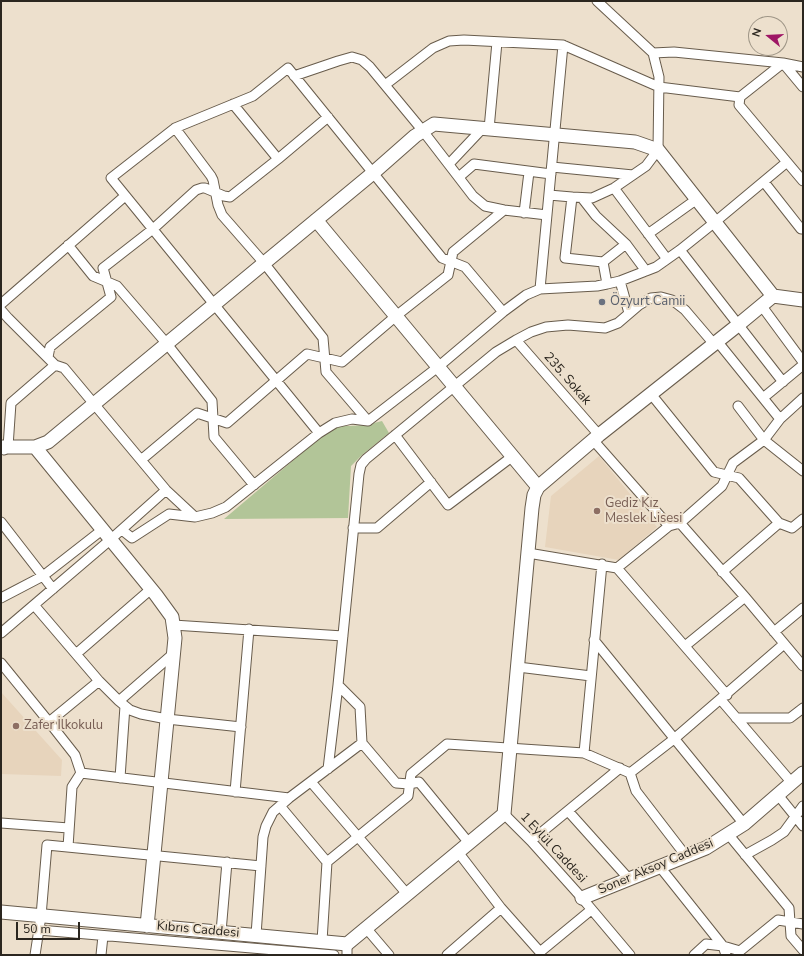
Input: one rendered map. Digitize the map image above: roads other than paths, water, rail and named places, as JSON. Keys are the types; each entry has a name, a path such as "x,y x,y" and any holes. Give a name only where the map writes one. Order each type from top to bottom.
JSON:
{"street":[{"path":"549,195 572,198 592,198 614,188 646,166 658,150 659,77 652,53 597,1"},
{"path":"386,85 433,48 449,41 464,40 563,45 658,86 740,97"},
{"path":"449,164 486,129 497,42"},
{"path":"540,289 563,45"},
{"path":"652,53 674,52 783,63 803,67"},
{"path":"294,76 338,60 352,57 362,60 386,85 473,196 485,206 524,213 547,215"},
{"path":"783,63 803,87"},
{"path":"783,63 740,97 739,105 803,181"},
{"path":"319,433 111,178 175,128 253,96 288,68 442,258 465,267 503,312"},
{"path":"233,104 278,159"},
{"path":"48,357 50,347 111,297 103,268 153,229 196,190 205,188 230,197 328,117"},
{"path":"56,365 11,403 3,449 35,447 48,442 373,173 415,136 434,124 635,142 658,150 773,296 803,300"},
{"path":"175,128 211,176 222,215 264,263 323,338 326,372 368,421"},
{"path":"122,530 132,538 169,514 195,517 212,514 226,507 319,433 335,423 352,419 368,421 438,367 503,312 526,295 540,289 607,284 620,281 656,267 715,222 787,162"},
{"path":"459,177 474,164 529,172 551,171 632,175"},
{"path":"524,213 529,172"},
{"path":"764,182 801,229 803,229"},
{"path":"614,188 667,260"},
{"path":"1,304 125,196"},
{"path":"572,198 565,258 603,262 626,244"},
{"path":"582,198 596,216 626,244 646,271"},
{"path":"648,234 697,199"},
{"path":"141,460 197,413 227,423 307,354 342,362 396,316 448,275 453,252 504,210"},
{"path":"316,220 538,487"},
{"path":"68,246 93,276 117,286 167,344 212,401 214,437 254,484"},
{"path":"680,250 782,382"},
{"path":"603,262 607,284"},
{"path":"620,281 629,313"},
{"path":"347,949 366,928 504,814 534,495 538,487 596,437 773,296"},
{"path":"328,769 361,465 366,458 455,387 496,352 531,332 546,327 568,325 605,328 618,323 638,305 652,298 661,297 672,300 685,310 715,342 780,419"},
{"path":"761,305 803,363 763,398"},
{"path":"1,310 4,321 56,365 64,368 166,490 195,517"},
{"name":"235. Sokak","path":"516,340 669,526"},
{"path":"651,394 714,472 739,478 779,523 792,528 803,519"},
{"path":"617,568 669,526 680,523 722,486 733,463 764,440 780,419 803,398"},
{"path":"1,402 11,403"},
{"path":"738,406 764,440 803,471"},
{"path":"395,435 448,505 512,456"},
{"path":"35,447 151,589 172,617 174,625 174,654 147,926"},
{"path":"353,528 377,528 431,482"},
{"path":"1,598 43,576 106,535 122,530 166,490"},
{"path":"1,522 53,589"},
{"path":"680,523 803,666"},
{"path":"722,572 779,523"},
{"path":"1,633 53,589 106,535"},
{"path":"528,553 602,564 617,568 685,646 724,697 736,718 792,783"},
{"path":"584,753 602,564"},
{"path":"76,654 151,589"},
{"path":"685,646 745,597"},
{"path":"34,605 99,681 130,710 141,714 167,719 242,727"},
{"path":"774,632 803,608"},
{"path":"174,625 343,636"},
{"path":"235,792 242,727 249,630"},
{"path":"594,640 744,824"},
{"path":"630,773 674,739 784,644"},
{"path":"120,778 122,704 174,654"},
{"path":"1,663 49,722 74,756 81,774"},
{"path":"518,667 591,676"},
{"path":"49,722 99,681"},
{"path":"338,685 360,707 362,743 396,783 409,784 419,782 469,843"},
{"path":"736,718 790,718 803,708"},
{"path":"256,935 263,837 266,826 273,812 289,798 362,743"},
{"path":"327,862 408,796 410,774 447,744 584,753 620,768 630,773 636,791 686,856"},
{"path":"531,841 620,768"},
{"name":"Soner Aksoy Caddesi","path":"582,898 706,848 744,824 803,773"},
{"path":"81,774 289,798"},
{"path":"68,847 72,787 81,774"},
{"path":"311,782 408,894"},
{"path":"778,795 803,826"},
{"path":"280,806 327,862 322,941"},
{"path":"745,855 784,832 803,806"},
{"path":"568,811 629,879"},
{"name":"1 Eylül Caddesi","path":"504,814 531,841 582,898 630,955"},
{"path":"1,823 69,828"},
{"path":"728,834 789,908 791,936 803,950"},
{"path":"35,955 41,916 47,845 262,866"},
{"path":"458,852 540,953 591,910"},
{"path":"221,932 227,862"},
{"path":"660,867 724,951"},
{"path":"453,953 502,908"},
{"name":"Kıbrıs Caddesi","path":"1,912 322,941 347,949"},
{"path":"694,955 706,944 724,951 740,951 778,920 803,924"},
{"path":"366,928 388,955"},
{"path":"39,930 282,953 334,955"},
{"path":"101,955 103,936"}],"place":[{"name":"Özyurt Camii","path":"602,302"},
{"name":"Gediz Kız Meslek Lisesi","path":"597,511"},
{"name":"Zafer İlkokulu","path":"16,726"}]}
